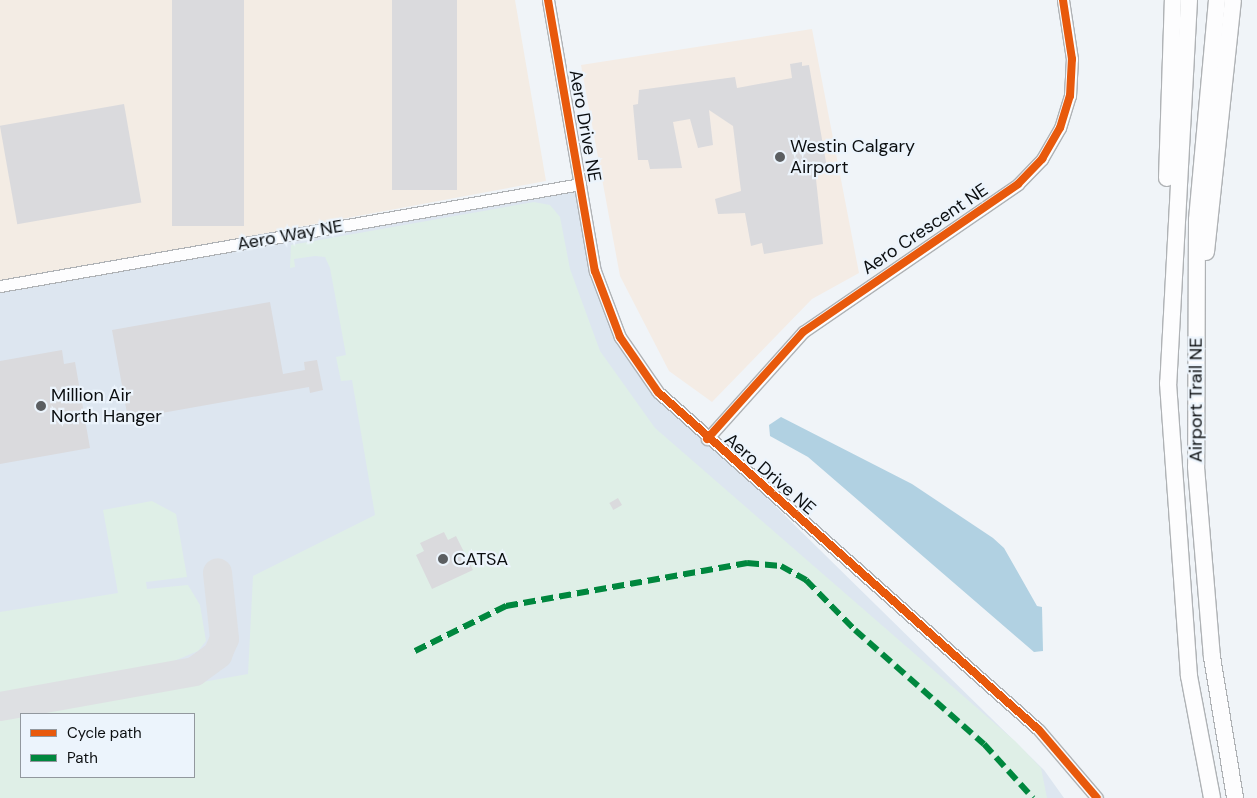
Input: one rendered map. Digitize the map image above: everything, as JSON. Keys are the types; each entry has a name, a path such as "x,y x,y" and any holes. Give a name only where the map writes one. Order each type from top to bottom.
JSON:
{"highway":[{"path":"1168,383 1165,236 1173,0"},
{"name":"Airport Trail NE","path":"1189,0 1168,383 1189,676 1212,798"},
{"name":"Airport Trail NE","path":"1217,0 1197,220 1196,467 1219,712 1235,798"},
{"path":"1196,467 1206,249 1233,0"},
{"path":"1189,676 1200,798"},
{"path":"1219,712 1240,798"}],"street":[{"name":"Aero Drive NE","path":"548,0 596,270 620,337 658,392 707,439 1039,730 1097,798"},
{"name":"Aero Crescent NE","path":"707,439 803,332 1011,189 1042,158 1060,128 1070,96 1072,59 1063,0"},
{"name":"Aero Way NE","path":"0,286 580,184"}],"shaded area":[{"path":"0,0 515,0 546,181 293,228 291,245 0,473"},
{"path":"812,29 859,273 812,299 712,402 669,371 620,276 581,65"},
{"path":"580,184 620,337 707,439 1044,770 1064,798 0,798 0,286"},
{"path":"534,202 550,205 560,217 570,269 600,351 655,428 1015,741 1041,768 1047,798 0,798 0,718 20,714 20,778 195,778 195,713 27,713 248,674 253,576 375,515 352,380 341,381 336,357 346,355 330,268 325,257 315,256 294,259 295,267 290,268 291,245"},
{"path":"152,501 176,514 187,577 146,582 147,589 188,585 200,605 206,641 198,651 167,664 0,694 0,612 118,593 103,510"}],"water":[{"path":"781,417 912,484 993,538 1004,548 1037,606 1042,607 1043,651 1034,652 808,457 770,436 769,425"}],"building":[{"path":"172,0 244,0 244,226 172,226"},
{"path":"392,0 457,0 457,190 392,190"},
{"name":"Westin Calgary Airport","path":"802,62 802,66 809,65 827,168 815,170 823,244 764,254 762,243 751,246 745,213 718,214 715,199 741,191 733,126 709,110 713,145 698,148 690,119 673,122 682,168 650,169 648,160 638,160 633,105 638,104 639,90 735,77 737,88 792,78 790,64"},
{"path":"124,104 141,202 17,224 0,126"},
{"path":"270,302 283,374 305,370 304,362 317,360 323,390 310,393 309,387 128,419 112,330"},
{"name":"Million Air North Hanger","path":"62,350 64,364 75,362 90,448 0,464 0,361"},
{"path":"618,498 622,505 613,510 609,503"},
{"name":"CATSA","path":"444,532 448,540 456,536 473,570 432,589 416,555 424,551 420,543"}],"taxiway":[{"path":"0,706 194,671 217,654 224,638 217,572"}],"marked path":[{"path":"415,651 506,606 747,563 781,566 806,580 855,630 984,744 1033,798"}],"cycle path":[{"path":"548,0 595,271 620,337 658,392 1039,730 1097,798"},
{"path":"707,439 803,332 1018,184 1042,159 1060,128 1070,96 1072,59 1063,0"}],"place":[{"name":"Westin Calgary Airport","path":"780,157"},
{"name":"Million Air North Hanger","path":"41,406"},
{"name":"CATSA","path":"443,559"}]}
